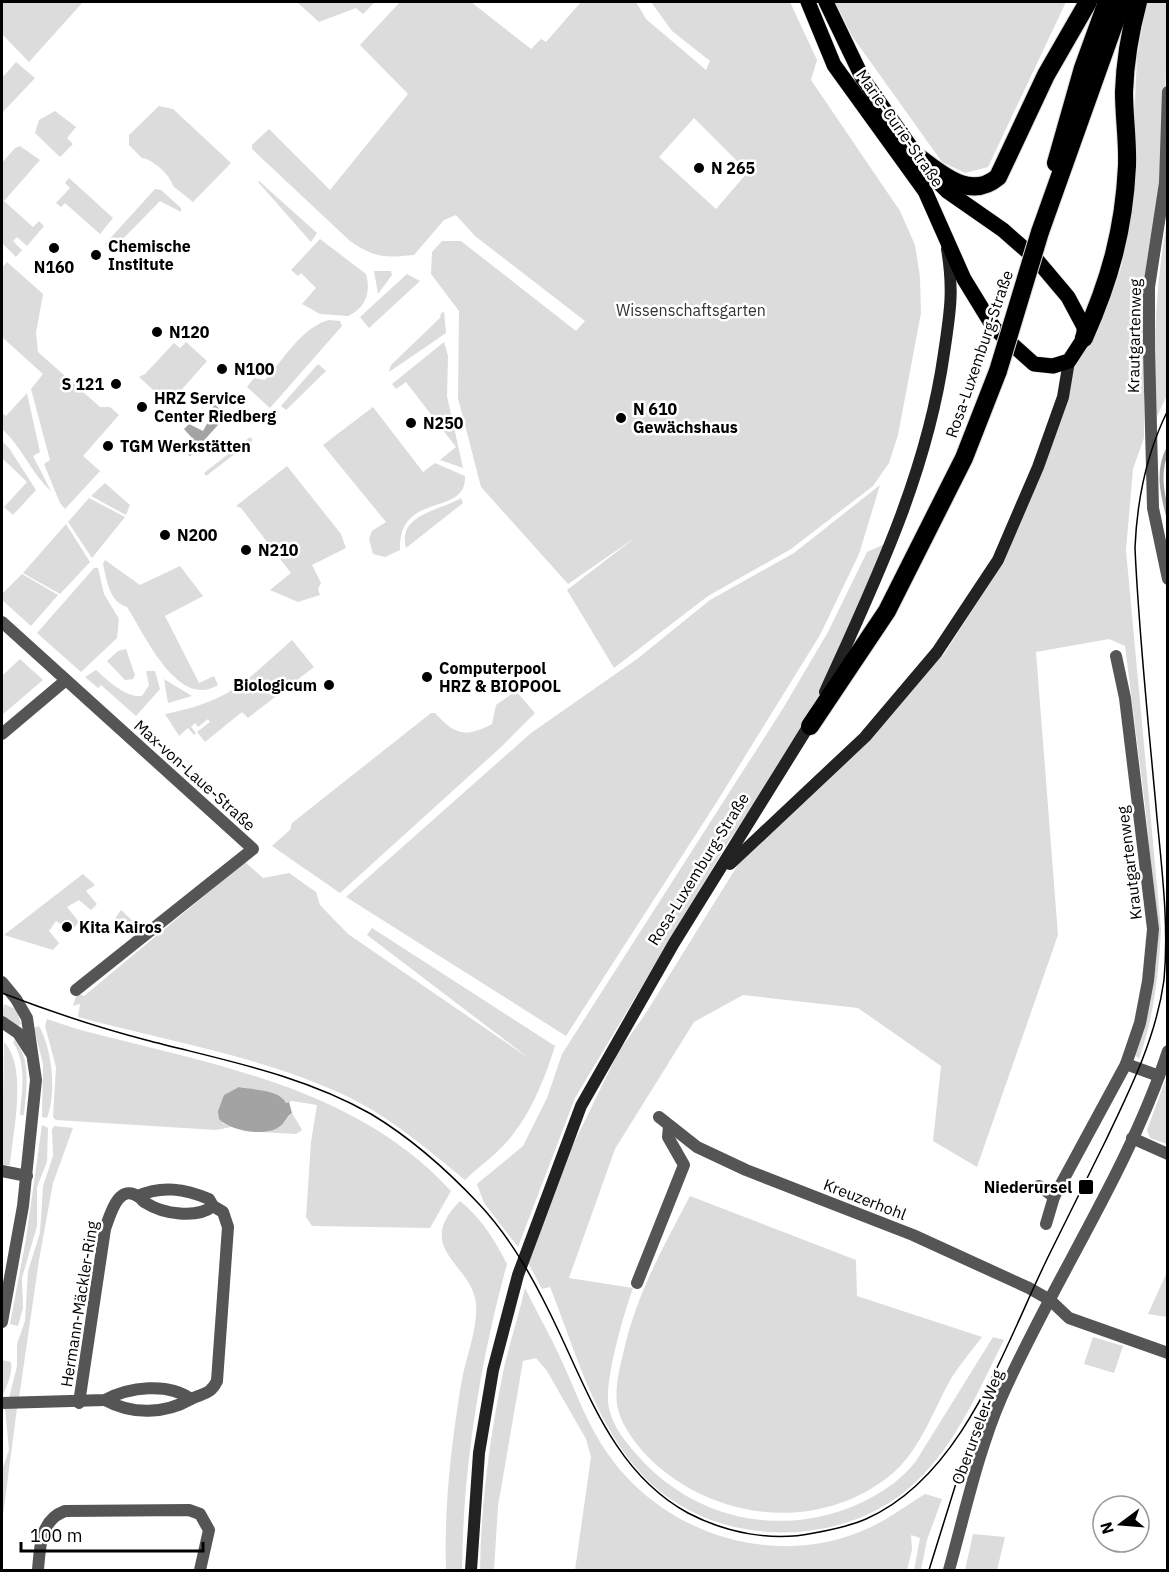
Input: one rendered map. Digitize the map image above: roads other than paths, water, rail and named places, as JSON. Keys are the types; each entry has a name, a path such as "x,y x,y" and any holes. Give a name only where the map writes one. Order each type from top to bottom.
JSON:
{"highway":[{"path":"921,159 947,178 966,186 989,185 998,177 1046,75 1088,2"},
{"name":"Rosa-Luxemburg-Straße","path":"1042,225 1061,138 1107,2"},
{"name":"Rosa-Luxemburg-Straße","path":"810,726 887,611 960,467 998,371 1042,225 1122,2"},
{"path":"1084,338 1114,264 1124,214 1127,163 1124,93 1128,39 1138,2"}],"main road":[{"name":"Marie-Curie-Straße","path":"808,2 834,65 925,191 978,307 994,328 1034,364 1053,366 1068,361"},
{"name":"Marie-Curie-Straße","path":"826,2 863,79 929,173 948,191 1002,230 1043,267 1081,317 1084,338"},
{"path":"810,726 892,542 915,481 939,393 953,281 944,234"},
{"path":"718,875 865,737 937,652 998,560 1038,467 1063,397 1068,361 1084,338"},
{"name":"Rosa-Luxemburg-Straße","path":"471,1570 479,1453 493,1370 524,1256 581,1106 674,943 810,726"}],"street":[{"name":"Krautgartenweg","path":"1167,93 1165,183 1149,287 1149,349 1153,508 1167,579"},
{"name":"Max-von-Laue-Straße","path":"2,622 253,849 76,990"},
{"name":"Krautgartenweg","path":"1046,1224 1054,1197 1126,1064 1140,1023 1148,981 1153,929 1125,698 1116,656"},
{"path":"2,734 66,680"},
{"path":"2,982 16,999 27,1018 36,1080 27,1176 2,1322"},
{"path":"2,1022 18,1033 33,1056"},
{"path":"2,1026 2,1033"},
{"path":"1050,1300 1132,1138 1159,1076 1167,1050"},
{"path":"1126,1064 1159,1076"},
{"name":"Kreuzerhohl","path":"659,1117 697,1147 746,1170 913,1235 1039,1292 1069,1317 1167,1353"},
{"path":"637,1283 684,1165 668,1137 669,1126"},
{"path":"1132,1138 1167,1154"},
{"path":"2,1171 27,1176"},
{"path":"1039,1186 1054,1197"},
{"name":"Hermann-Mäckler-Ring","path":"80,1403 105,1229 118,1198 130,1194 138,1196 163,1188 188,1191 209,1199 213,1206 222,1212 228,1227 217,1381 212,1392 191,1399 183,1406 149,1411 118,1408 105,1400"},
{"path":"138,1196 146,1203 175,1213 206,1211 213,1206"},
{"name":"Oberurseler Weg","path":"949,1570 972,1486 1002,1398 1050,1300"},
{"name":"Hermann-Mäckler-Ring","path":"2,1403 80,1403 105,1400 118,1394 149,1388 182,1392 191,1399"},
{"path":"38,1570 41,1537 56,1514 65,1511 189,1510 200,1514 209,1530 200,1570"}],"waterway":[{"path":"1168,449 1162,474 1162,490 1168,516"}],"tram line":[{"path":"2,993 109,1030 289,1078 317,1088 371,1114 400,1133 441,1167 479,1204 503,1233 542,1298 609,1434 643,1478 664,1497 688,1513 718,1526 766,1536 798,1536 840,1528 866,1519 901,1498 931,1471 957,1438 979,1402 1124,1103 1155,1022 1164,980 1165,919 1135,548 1138,512 1148,460 1168,410"},
{"path":"984,1417 1001,1372"},
{"path":"929,1570 958,1477 983,1409"}],"place":[{"name":"N 265","path":"699,168"},
{"name":"N160","path":"54,248"},
{"name":"Chemische Institute","path":"96,255"},
{"name":"N120","path":"157,332"},
{"name":"N100","path":"222,369"},
{"name":"S 121","path":"116,384"},
{"name":"HRZ Service Center Riedberg","path":"142,407"},
{"name":"N 610 Gewächshaus","path":"621,418"},
{"name":"N250","path":"411,423"},
{"name":"TGM Werkstätten","path":"108,446"},
{"name":"N200","path":"165,535"},
{"name":"N210","path":"246,550"},
{"name":"Computerpool HRZ & BIOPOOL","path":"427,677"},
{"name":"Biologicum","path":"329,685"},
{"name":"Kita Kairos","path":"67,927"},
{"name":"Niederursel","path":"1086,1187"}],"park label":[{"name":"Wissenschaftsgarten","path":"691,310"}]}
